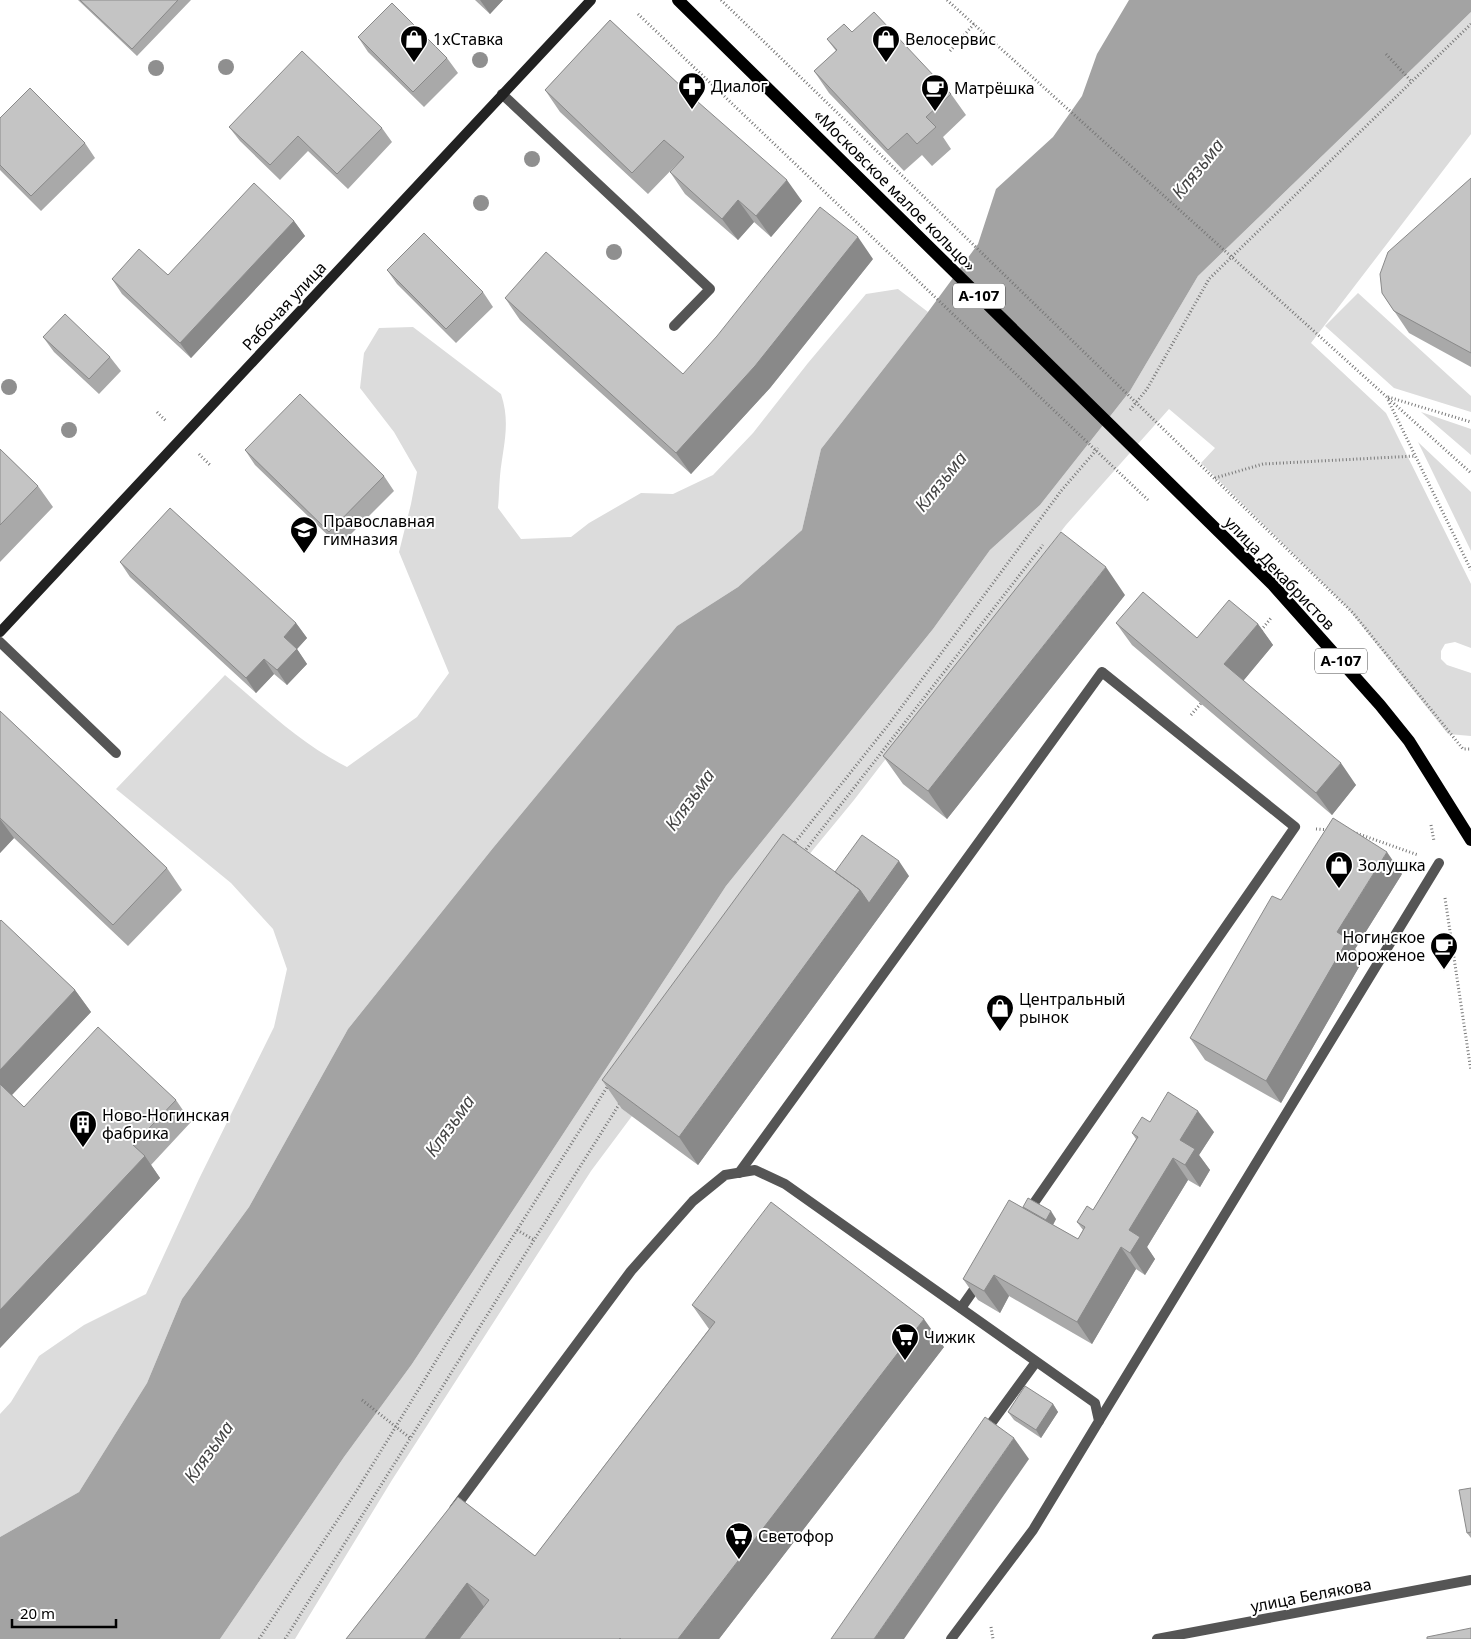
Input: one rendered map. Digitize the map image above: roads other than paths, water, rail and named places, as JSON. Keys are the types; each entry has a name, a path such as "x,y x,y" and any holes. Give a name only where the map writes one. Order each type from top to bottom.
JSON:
{"main road":[{"name":"Рабочая улица","path":"0,632 591,0"},
{"name":"«Московское малое кольцо»","path":"678,0 1187,500"},
{"name":"улица Декабристов","path":"1187,500 1273,585 1386,712 1410,741 1471,840"}],"street":[{"path":"502,94 710,289 674,326"},
{"path":"0,642 116,753"},
{"path":"739,1173 1102,672 1295,827 1023,1219"},
{"path":"951,1639 1033,1530 1440,863"},
{"path":"447,1518 631,1271 693,1200 725,1175 755,1170 785,1184 1095,1403 1099,1421"},
{"path":"961,1308 983,1276"},
{"path":"978,1441 1036,1362"},
{"name":"улица Белякова","path":"1157,1639 1471,1580"}],"water":[{"name":"Клязьма","path":"1129,0 1471,0 1471,12 1198,276 1130,391 1040,505 990,550 933,629 726,886 412,1364 344,1457 220,1639 0,1639 0,1537 79,1492 147,1383 182,1299 249,1207 348,1029 493,848 677,626 738,587 802,530 821,449 928,312 978,244 996,189 1053,137 1082,96 1097,54"}],"place":[{"name":"1xСтавка","path":"414,63"},
{"name":"Велосервис","path":"886,63"},
{"name":"Диалог","path":"692,110"},
{"name":"Матрёшка","path":"935,112"},
{"name":"Православная гимназия","path":"304,554"},
{"name":"Золушка","path":"1339,889"},
{"name":"Ногинское мороженое","path":"1444,970"},
{"name":"Центральный рынок","path":"1000,1032"},
{"name":"Ново-Ногинская фабрика","path":"83,1148"},
{"name":"Чижик","path":"905,1361"},
{"name":"Светофор","path":"739,1560"}]}
